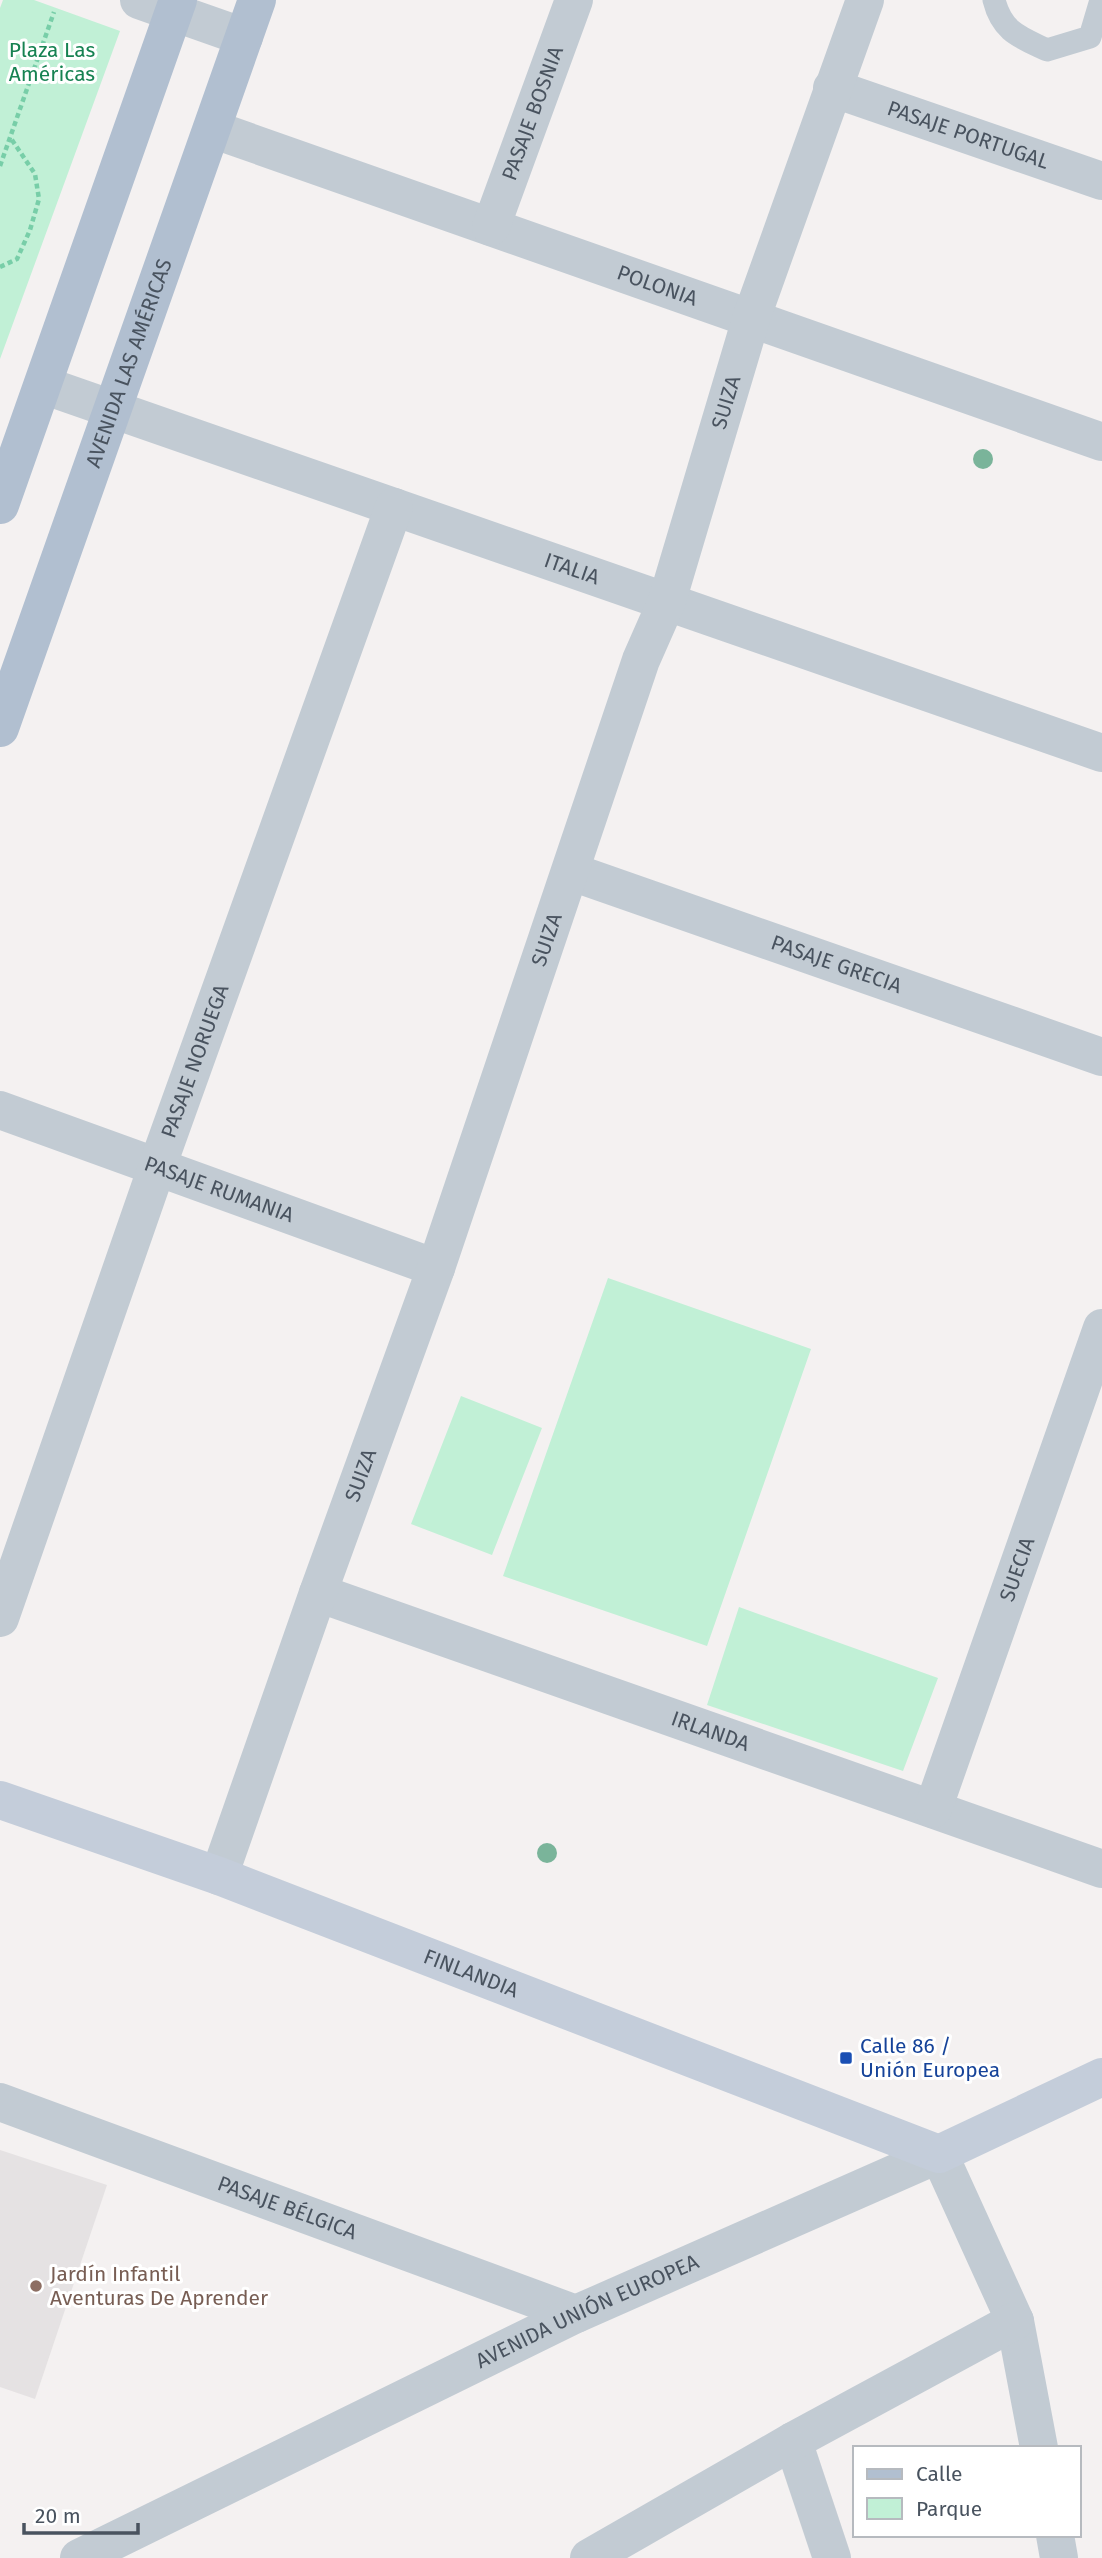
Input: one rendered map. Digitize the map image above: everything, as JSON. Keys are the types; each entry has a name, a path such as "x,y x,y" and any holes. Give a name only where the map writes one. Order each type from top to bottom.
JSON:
{"main road":[{"name":"AVENIDA LAS AMÉRICAS","path":"0,728 257,0"},
{"path":"0,505 43,385 164,4"}],"street":[{"name":"PASAJE BOSNIA","path":"491,227 574,0"},
{"name":"SUIZA","path":"219,1876 436,1268 572,872 641,660 667,601 751,318 865,0"},
{"path":"164,4 244,37"},
{"name":"PASAJE PORTUGAL","path":"832,88 1102,181"},
{"name":"POLONIA","path":"212,128 1102,442"},
{"name":"ITALIA","path":"43,385 1102,753"},
{"name":"PASAJE NORUEGA","path":"0,1618 157,1167 394,507"},
{"name":"PASAJE GRECIA","path":"572,872 1102,1057"},
{"name":"PASAJE RUMANIA","path":"0,1110 436,1268"},
{"name":"SUECIA","path":"933,1809 1102,1328"},
{"name":"IRLANDA","path":"318,1593 1102,1870"},
{"name":"FINLANDIA","path":"0,1800 219,1876 939,2154"},
{"name":"AVENIDA UNIÓN EUROPEA","path":"79,2558 576,2314 939,2154 1102,2077"},
{"name":"PASAJE BÉLGICA","path":"0,2102 576,2314"},
{"path":"939,2154 1015,2321 1039,2446"},
{"path":"589,2558 793,2441 1015,2321"},
{"path":"793,2441 832,2558"},
{"path":"1055,2537 1059,2558"}],"lane":[{"path":"994,0 998,13 1012,33 1047,50 1090,37 1101,0"}],"path":[{"path":"0,166 54,12"},
{"path":"0,267 17,259 30,230 39,199 35,174 10,137"}],"shaded area":[{"name":"Jardín Infantil Aventuras De Aprender","path":"0,2150 107,2185 35,2399 0,2387"}],"green space":[{"name":"Plaza Las Américas","path":"3,0 34,0 120,31 0,359 0,8"},
{"path":"608,1278 811,1349 707,1646 503,1576"},
{"path":"461,1396 542,1428 492,1555 411,1524"},
{"path":"739,1607 938,1678 903,1771 707,1705"}],"place":[{"name":"Calle 86 / Unión Europea","path":"846,2058"},
{"name":"Jardín Infantil Aventuras De Aprender","path":"36,2286"}]}
